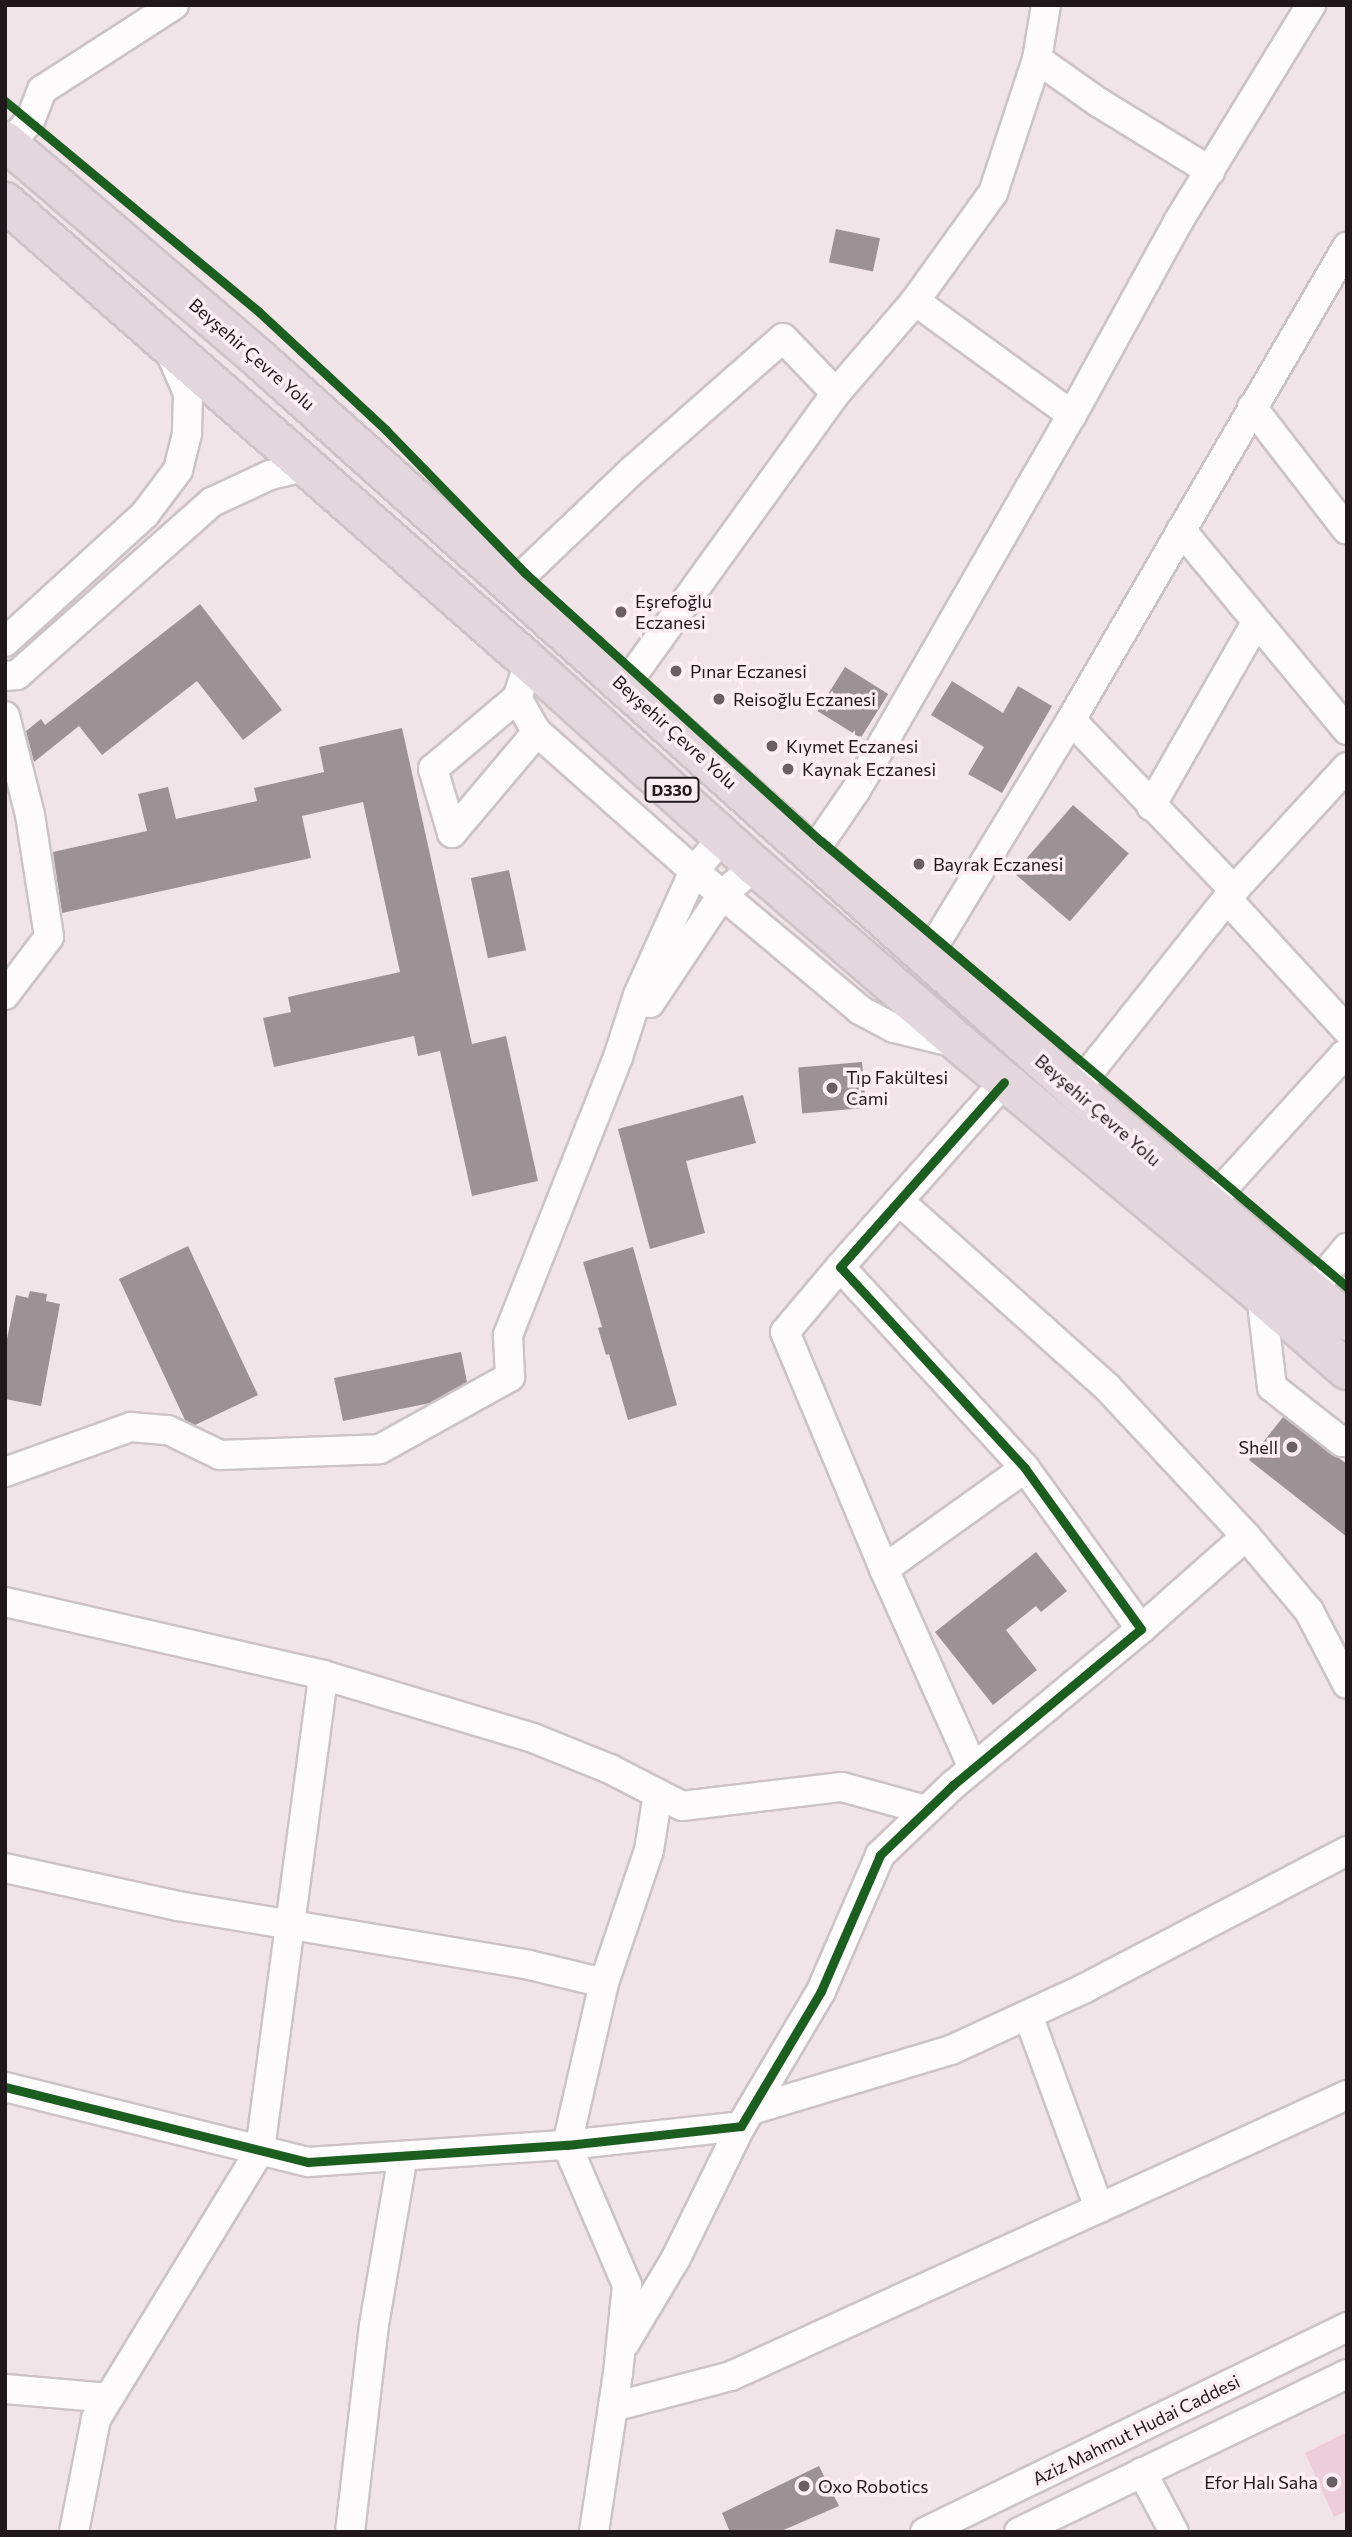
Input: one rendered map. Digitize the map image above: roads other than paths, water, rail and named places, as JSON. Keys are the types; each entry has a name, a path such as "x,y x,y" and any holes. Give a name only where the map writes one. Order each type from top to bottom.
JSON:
{"highway":[{"name":"Beyşehir Çevre Yolu","path":"7,142 257,357 1075,1090 1208,1206 1347,1321"},
{"name":"Beyşehir Çevre Yolu","path":"5,202 529,662 755,866 1004,1082 1261,1295 1347,1370"}],"street":[{"path":"7,142 30,121 42,90 174,5"},
{"path":"624,687 836,393 915,301 993,193 1037,59 1046,5"},
{"path":"817,860 821,841 856,790 1210,171 1311,5"},
{"path":"1037,59 1098,102 1210,171"},
{"path":"931,961 938,939 1071,720 1347,247"},
{"path":"915,301 1072,415"},
{"path":"516,591 525,573 634,469 783,338 836,393"},
{"path":"5,642 145,514 178,470 187,433 188,393 166,343"},
{"path":"1252,407 1347,530"},
{"path":"5,676 17,675 212,502 270,475 304,467"},
{"path":"1181,530 1255,624 1347,730"},
{"path":"1151,806 1255,624"},
{"path":"529,662 517,698 433,769 452,833 537,732"},
{"path":"517,698 537,732 694,871 860,1010 894,1028 959,1043"},
{"path":"5,716 30,815 49,937 5,995"},
{"path":"1071,720 1230,895 1346,1048 1208,1206"},
{"path":"1075,1090 1230,895 1347,767"},
{"path":"5,1472 131,1427 168,1430 220,1455 380,1449 510,1377 508,1335 618,1057 638,995 694,871 724,836"},
{"path":"618,1057 658,988 722,895 755,866"},
{"path":"973,1768 884,1569 785,1332 1004,1082"},
{"path":"899,1201 1107,1388 1246,1536 1309,1611 1347,1684"},
{"path":"1312,1290 1347,1248"},
{"path":"840,1267 1025,1468 1141,1629"},
{"path":"1261,1295 1272,1387 1342,1442 1347,1441"},
{"path":"884,1569 1025,1468"},
{"path":"620,2351 676,2258 746,2118 821,1991 880,1855 973,1768 1141,1629 1246,1536"},
{"path":"5,1602 323,1675 533,1738 610,1769 682,1806 842,1787 926,1810"},
{"path":"74,2532 96,2419 260,2150 323,1675"},
{"path":"594,2532 613,2407 626,2285 567,2145 604,1983 649,1850 658,1794"},
{"path":"5,2087 308,2162 567,2145 746,2118 951,2050 1028,2015 1347,1851"},
{"path":"5,1868 178,1906 529,1965 604,1983"},
{"path":"1028,2015 1099,2208"},
{"path":"613,2407 731,2376 1347,2095"},
{"path":"350,2532 374,2325 402,2156"},
{"name":"Aziz Mahmut Hudai Caddesi","path":"925,2532 1347,2328"},
{"path":"1019,2532 1347,2374"},
{"path":"5,2389 109,2398"},
{"path":"1142,2472 1174,2532"}],"place":[{"name":"Eşrefoğlu Eczanesi","path":"621,612"},
{"name":"Pınar Eczanesi","path":"676,671"},
{"name":"Reisoğlu Eczanesi","path":"719,699"},
{"name":"Kıymet Eczanesi","path":"772,746"},
{"name":"Kaynak Eczanesi","path":"788,769"},
{"name":"Bayrak Eczanesi","path":"919,864"},
{"name":"Tıp Fakültesi Cami","path":"832,1088"},
{"name":"Shell","path":"1292,1447"},
{"name":"Efor Halı Saha","path":"1332,2482"},
{"name":"Oxo Robotics","path":"804,2486"}]}
